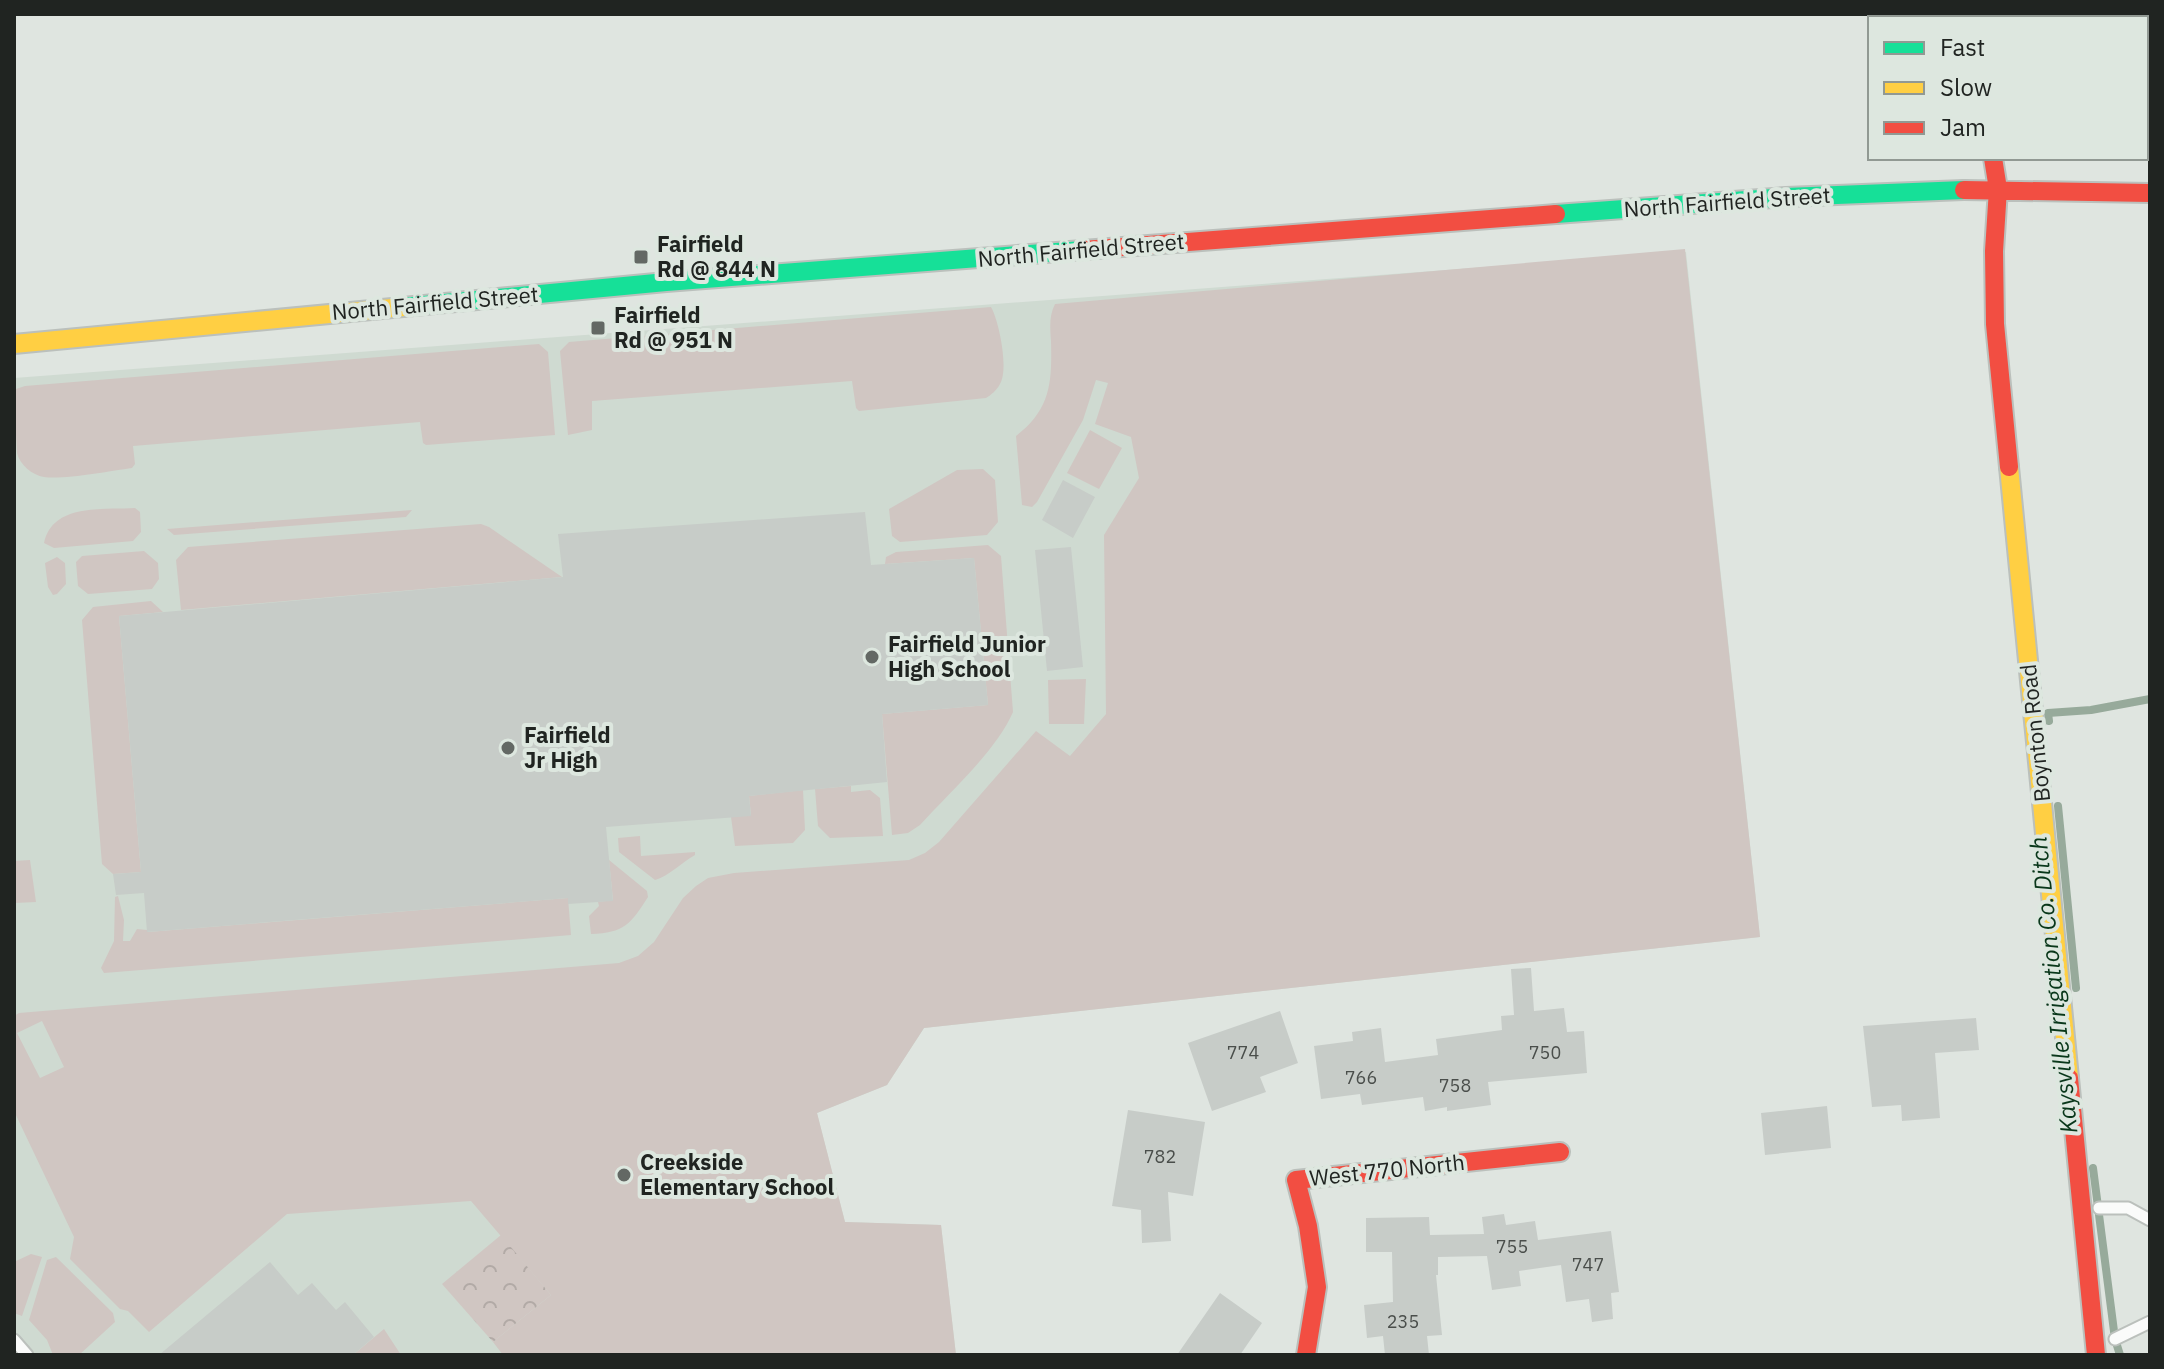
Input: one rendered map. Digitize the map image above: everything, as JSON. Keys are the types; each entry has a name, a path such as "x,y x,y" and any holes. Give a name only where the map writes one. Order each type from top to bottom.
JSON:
{"street":[{"name":"Boynton Road","path":"1993,160 1998,189 1994,251 1995,324 2096,1355"},
{"name":"North Fairfield Street","path":"14,344 666,282 1786,197 1998,189 2150,193"},
{"name":"West 770 North","path":"1306,1355 1317,1287 1308,1226 1296,1180 1560,1152"}],"lane":[{"path":"2099,1208 2128,1208 2150,1220"},
{"path":"2115,1339 2150,1322"},
{"path":"14,1340 27,1355"}],"shaded area":[{"name":"Fairfield Junior High School","path":"1686,252 1760,937 924,1028 887,1085 817,1113 845,1222 941,1225 956,1355 14,1355 14,378"}],"green space":[{"path":"1685,249 1760,937 924,1028 887,1085 817,1113 845,1222 941,1225 956,1355 503,1355 493,1342 551,1295 471,1201 287,1214 149,1332 128,1311 120,1309 70,1259 74,1237 14,1111 14,1016 19,1013 619,963 638,956 654,942 683,898 708,878 734,873 909,860 939,842 1036,731 1070,756 1106,714 1104,535 1139,478 1131,437 1095,424 1108,383 1096,380 1083,420 1037,502 1032,507 1022,505 1016,436 1036,416 1047,394 1051,369 1050,322 1055,304","holes":["42,1021 64,1067 40,1078 17,1033"]},
{"path":"991,307 1000,334 1004,368 999,386 986,398 859,411 852,381 592,401 592,430 568,435 560,351 569,342"},
{"path":"539,344 548,352 555,435 426,445 420,422 133,446 135,464 132,468 62,477 35,474 27,469 17,453 14,397 16,389 25,386"},
{"path":"1090,430 1122,448 1099,489 1067,473"},
{"path":"983,469 995,480 998,522 987,535 900,542 892,536 889,509 957,470"},
{"path":"135,508 140,512 141,532 133,541 54,548 44,543 49,530 68,515 94,509"},
{"path":"412,510 406,517 174,535 167,529"},
{"path":"481,524 562,577 181,610 176,560 188,547"},
{"path":"988,545 1001,556 1013,712 984,756 920,825 908,833 892,835 882,714 988,705 974,558 885,564 886,557 896,552"},
{"path":"144,551 158,563 159,579 152,589 88,594 78,586 76,562 82,556"},
{"path":"57,557 65,563 66,584 53,595 48,587 45,563"},
{"path":"151,601 163,612 119,616 141,872 113,874 102,864 82,620 93,607"},
{"path":"1086,679 1084,724 1049,724 1048,680"},
{"path":"851,786 851,792 870,790 880,798 883,836 830,838 818,826 815,789"},
{"path":"803,790 805,830 793,843 735,846 731,817 751,815 749,796"},
{"path":"640,836 641,856 695,852 695,855 655,880 619,852 618,838"},
{"path":"30,860 36,902 15,903 14,861"},
{"path":"609,860 647,891 648,897 626,925 611,932 591,934 589,916 599,906 598,902 613,900"},
{"path":"118,896 124,920 123,941 130,941 137,929 148,932 568,898 571,935 104,973 101,968 114,941 115,897"},
{"path":"501,1235 551,1295 493,1342 442,1284"},
{"path":"31,1254 42,1257 22,1316 14,1313 14,1262"},
{"path":"56,1257 113,1313 115,1322 79,1355 53,1355 47,1340 29,1320 47,1260"},
{"path":"384,1329 401,1355 353,1355"}],"building":[{"path":"1063,480 1095,497 1073,538 1042,520"},
{"name":"Fairfield Jr High","path":"865,512 871,565 974,558 988,705 882,714 887,782 749,796 751,816 606,827 613,901 568,904 568,898 147,932 144,893 116,895 113,874 141,872 119,616 563,577 558,534"},
{"path":"1071,547 1083,667 1047,671 1035,550"},
{"path":"1531,968 1534,1011 1564,1008 1567,1032 1584,1031 1587,1073 1488,1082 1491,1105 1447,1111 1447,1107 1425,1111 1423,1097 1362,1105 1360,1094 1321,1099 1314,1046 1353,1041 1352,1032 1381,1028 1385,1062 1438,1055 1436,1039 1502,1030 1501,1016 1514,1015 1511,969"},
{"path":"1280,1011 1298,1063 1260,1077 1266,1092 1212,1111 1188,1043"},
{"path":"1976,1018 1979,1050 1935,1053 1940,1118 1902,1121 1901,1105 1872,1107 1863,1026"},
{"path":"1827,1106 1831,1148 1765,1155 1761,1113"},
{"path":"1128,1110 1205,1122 1193,1196 1168,1192 1171,1241 1142,1243 1141,1210 1112,1206"},
{"path":"1504,1214 1506,1225 1535,1221 1538,1240 1611,1231 1619,1292 1611,1293 1613,1319 1592,1322 1589,1299 1566,1302 1561,1265 1519,1271 1521,1286 1492,1290 1487,1256 1438,1257 1436,1275 1442,1335 1427,1336 1429,1355 1385,1355 1383,1336 1367,1338 1364,1305 1393,1302 1392,1252 1366,1252 1366,1218 1429,1217 1430,1235 1484,1234 1482,1217"},
{"path":"270,1262 298,1295 312,1283 336,1310 345,1302 374,1337 353,1355 159,1355"},
{"path":"1220,1293 1262,1323 1240,1355 1177,1355"}],"waterway":[{"name":"Kaysville Irrigation Co. Ditch","path":"2049,721 2048,713 2091,710 2150,699"},
{"name":"Kaysville Irrigation Co. Ditch","path":"2058,806 2076,988"},
{"name":"Kaysville Irrigation Co. Ditch","path":"2093,1168 2115,1339 2120,1355"}],"traffic: fast":[{"path":"1556,214 1786,197 1964,190"},
{"path":"403,307 666,282 1083,250"}],"traffic: slow":[{"path":"14,344 403,307"},
{"path":"2009,467 2069,1078"}],"traffic: jam":[{"path":"1993,160 1998,189 1994,251 1995,324 2009,467"},
{"path":"1964,190 2150,193"},
{"path":"1083,250 1556,214"},
{"path":"2069,1078 2096,1355"},
{"path":"1306,1355 1317,1287 1308,1226 1296,1180 1560,1152"}],"place":[{"name":"Fairfield Rd @ 844 N","path":"641,257"},
{"name":"Fairfield Rd @ 951 N","path":"598,328"},
{"name":"Fairfield Junior High School","path":"872,657"},
{"name":"Fairfield Jr High","path":"508,748"},
{"name":"Creekside Elementary School","path":"624,1175"}]}
